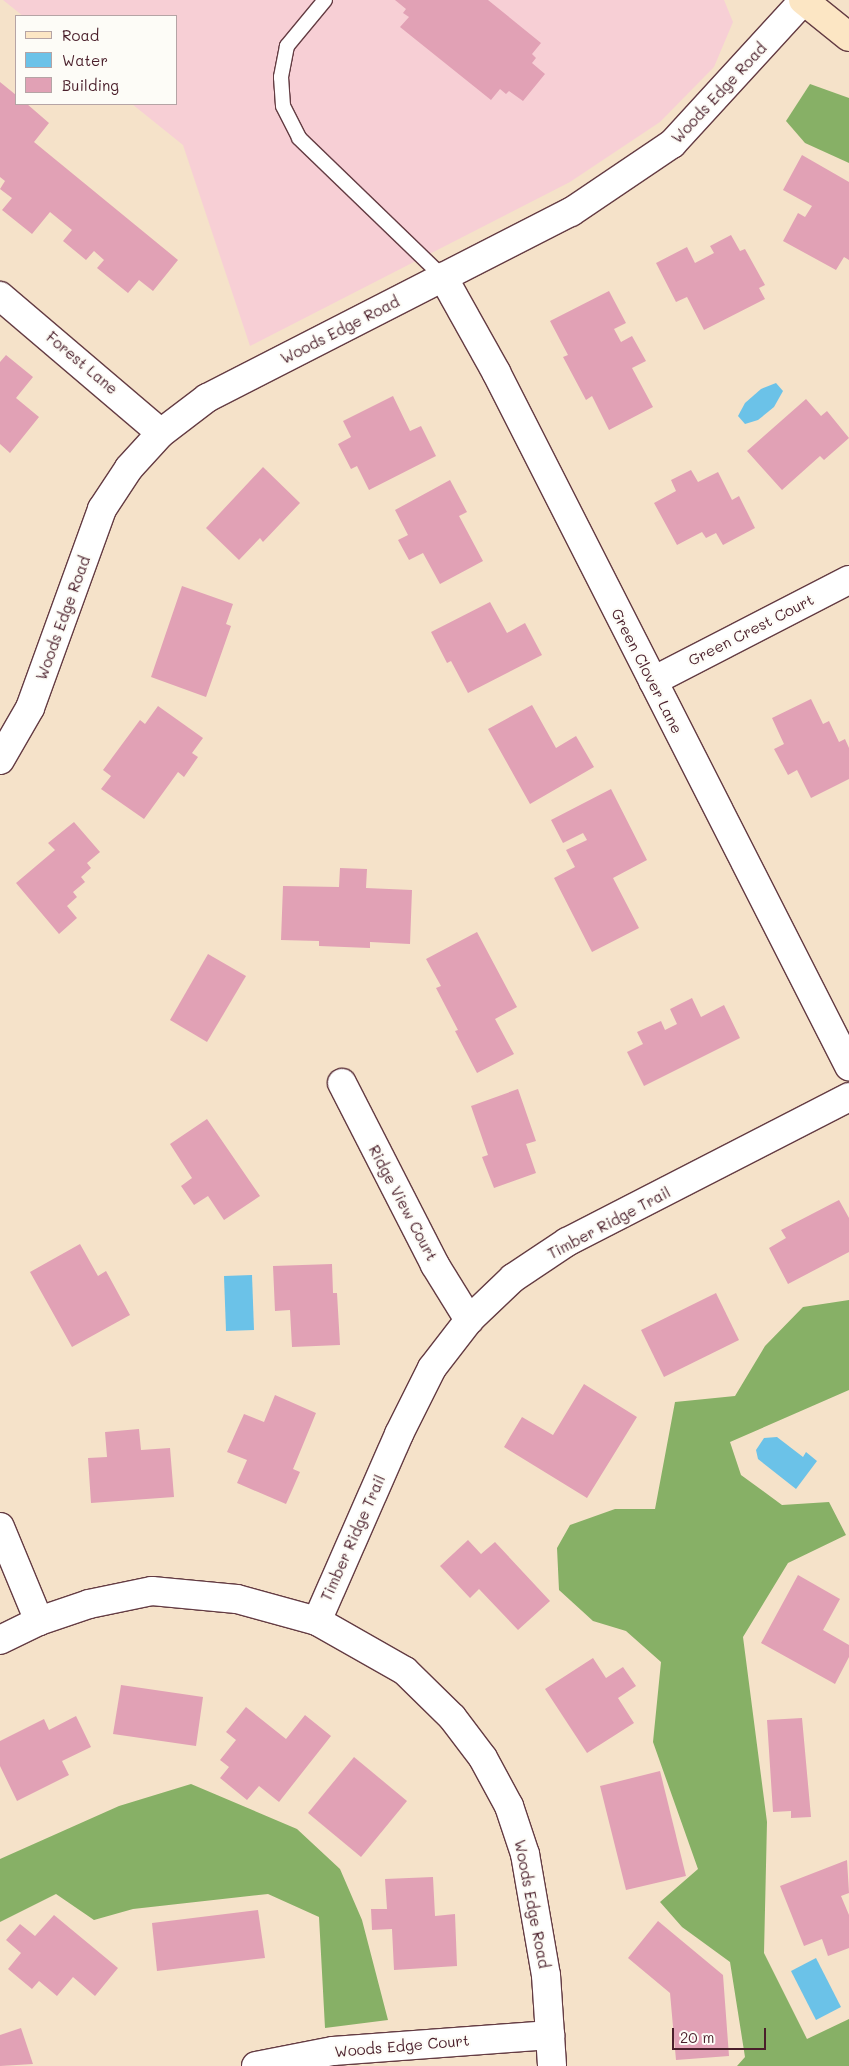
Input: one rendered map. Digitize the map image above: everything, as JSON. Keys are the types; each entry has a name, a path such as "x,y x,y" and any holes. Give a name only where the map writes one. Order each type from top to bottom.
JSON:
{"main road":[{"path":"804,0 849,37"}],"street":[{"name":"Woods Edge Road","path":"0,760 30,708 102,509 129,468 161,432 207,398 571,212 672,144 804,0"},
{"name":"Green Clover Lane","path":"443,277 496,372 849,1066"},
{"name":"Forest Lane","path":"0,296 161,432"},
{"name":"Green Crest Court","path":"653,681 849,580"},
{"name":"Ridge View Court","path":"342,1084 435,1265 469,1320"},
{"name":"Timber Ridge Trail","path":"317,1621 411,1409 432,1368 469,1320 513,1278 567,1242 849,1098"},
{"path":"0,1527 39,1621"},
{"name":"Woods Edge Road","path":"0,1640 39,1621 89,1604 152,1592 237,1598 317,1621 405,1670 452,1717 483,1758 509,1806 525,1854 546,1975 552,2066"},
{"name":"Woods Edge Court","path":"256,2066 334,2051 550,2035"}],"lane":[{"path":"325,0 287,46 281,77 284,106 299,138 443,277"}],"shaded area":[{"path":"3,0 724,0 733,22 714,67 660,122 570,182 250,346 183,145 133,105 178,105 178,15 22,15"}],"green space":[{"path":"810,84 849,98 849,163 805,143 786,121"},
{"path":"849,1300 849,1390 730,1442 741,1475 782,1505 829,1502 846,1535 788,1563 743,1637 767,1822 764,1953 807,2039 849,2019 849,2066 737,2066 745,2057 730,1962 682,1927 660,1902 698,1869 653,1742 661,1662 626,1631 593,1621 559,1590 557,1548 570,1525 615,1509 655,1509 675,1402 735,1396 765,1346 803,1307"},
{"path":"191,1784 297,1829 340,1869 362,1920 388,2020 325,2028 319,1917 268,1894 133,1909 94,1920 56,1894 0,1922 0,1859 119,1806"}],"water":[{"path":"776,383 783,391 774,407 758,420 745,424 738,416 745,403 761,389"},
{"path":"252,1275 254,1330 226,1331 224,1276"},
{"path":"777,1437 803,1457 806,1452 817,1461 796,1489 758,1459 756,1450 764,1438"},
{"path":"816,1958 841,2007 816,2020 791,1971"}],"building":[{"path":"395,0 488,0 541,43 532,54 536,58 532,63 545,74 523,101 509,91 506,94 500,89 491,100 400,27 409,17 403,13 406,9"},
{"path":"0,82 15,94 15,105 28,105 49,123 34,142 178,260 153,291 139,280 128,293 97,268 104,260 94,251 86,260 63,241 72,230 50,212 32,234 2,210 12,198 0,189 5,181 0,177"},
{"path":"802,155 849,182 849,260 844,257 836,270 783,241 798,213 805,217 812,206 783,190"},
{"path":"731,235 740,251 745,249 765,285 759,288 765,299 704,330 687,297 676,302 656,263 687,247 695,263 714,253 710,246"},
{"path":"609,291 626,323 614,329 621,342 632,336 646,361 632,368 653,407 609,430 592,396 586,400 563,357 568,355 550,321"},
{"path":"6,355 33,377 16,398 39,417 10,453 0,444 0,362"},
{"path":"393,396 410,431 421,426 436,456 369,490 357,466 351,469 338,444 351,437 343,421"},
{"path":"806,399 821,416 827,411 849,438 824,460 820,456 782,490 747,451"},
{"path":"263,467 300,503 263,542 260,538 239,560 206,528"},
{"path":"691,470 698,482 718,472 732,500 739,496 755,528 723,545 716,533 706,538 702,532 677,545 654,503 676,491 671,480"},
{"path":"450,480 467,512 459,516 483,561 440,584 423,553 409,560 398,540 408,535 395,510"},
{"path":"182,586 233,604 226,624 231,626 206,697 151,677"},
{"path":"490,602 507,633 525,623 542,655 468,693 451,661 447,663 431,632"},
{"path":"811,699 823,724 829,721 839,742 845,739 849,748 849,779 811,798 797,770 788,775 774,749 784,744 772,718"},
{"path":"532,705 556,748 576,736 594,767 530,804 488,729"},
{"path":"158,706 203,738 192,753 198,757 184,777 178,772 144,819 101,789 111,776 103,770 140,720 145,724"},
{"path":"611,789 647,860 613,878 639,928 592,952 554,878 575,867 566,850 587,840 583,833 563,843 551,820"},
{"path":"74,822 100,852 87,863 91,868 81,877 85,882 73,892 77,897 67,906 77,918 59,934 16,883 55,850 48,843"},
{"path":"340,868 367,869 366,888 412,890 410,944 370,942 370,948 319,946 319,941 281,940 283,886 339,887"},
{"path":"477,932 517,1007 495,1019 514,1054 477,1073 455,1031 458,1030 436,988 441,986 426,959"},
{"path":"208,954 246,976 207,1042 170,1020"},
{"path":"692,998 701,1017 724,1005 740,1038 644,1086 627,1052 643,1044 637,1032 661,1021 665,1030 677,1024 670,1009"},
{"path":"518,1089 536,1141 526,1144 536,1173 494,1188 482,1157 488,1155 471,1106"},
{"path":"207,1119 260,1196 224,1220 208,1196 194,1205 181,1186 192,1178 170,1144"},
{"path":"839,1200 849,1218 849,1252 788,1284 769,1248 786,1238 781,1230"},
{"path":"80,1244 98,1276 106,1271 130,1315 72,1347 30,1272"},
{"path":"332,1264 333,1293 337,1293 340,1345 292,1347 290,1310 275,1311 273,1266"},
{"path":"716,1293 739,1340 664,1377 641,1330"},
{"path":"584,1384 637,1417 587,1498 504,1447 522,1417 553,1435"},
{"path":"275,1395 316,1413 293,1469 300,1472 286,1504 237,1483 247,1460 227,1452 244,1414 264,1422"},
{"path":"139,1429 141,1450 170,1448 174,1497 91,1503 88,1458 107,1457 105,1432"},
{"path":"468,1540 481,1554 495,1542 550,1601 518,1630 479,1589 470,1598 440,1566"},
{"path":"798,1575 840,1599 823,1630 849,1645 849,1657 835,1684 761,1643"},
{"path":"593,1658 606,1678 623,1667 636,1686 618,1698 634,1723 587,1753 545,1689"},
{"path":"121,1685 203,1697 196,1746 113,1734"},
{"path":"246,1707 286,1739 305,1715 331,1736 279,1802 259,1786 247,1800 220,1778 229,1767 220,1760 236,1740 226,1732"},
{"path":"76,1716 91,1747 62,1761 69,1775 17,1801 0,1766 0,1741 44,1719 49,1730"},
{"path":"802,1718 811,1817 791,1818 791,1811 773,1812 767,1720"},
{"path":"354,1757 407,1801 361,1857 308,1813"},
{"path":"660,1771 686,1876 626,1890 600,1786"},
{"path":"847,1860 849,1893 841,1896 849,1915 849,1948 828,1956 822,1939 804,1946 780,1886"},
{"path":"433,1877 435,1916 455,1914 457,1966 394,1970 392,1929 372,1930 371,1909 387,1909 385,1879"},
{"path":"258,1910 265,1958 157,1971 152,1923"},
{"path":"54,1915 118,1968 95,1996 73,1977 57,1996 39,1981 32,1989 8,1969 21,1953 6,1940 20,1924 35,1936"},
{"path":"658,1921 723,1975 729,2056 676,2060 670,1993 628,1958"},
{"path":"21,2028 33,2064 0,2066 0,2035"}]}
